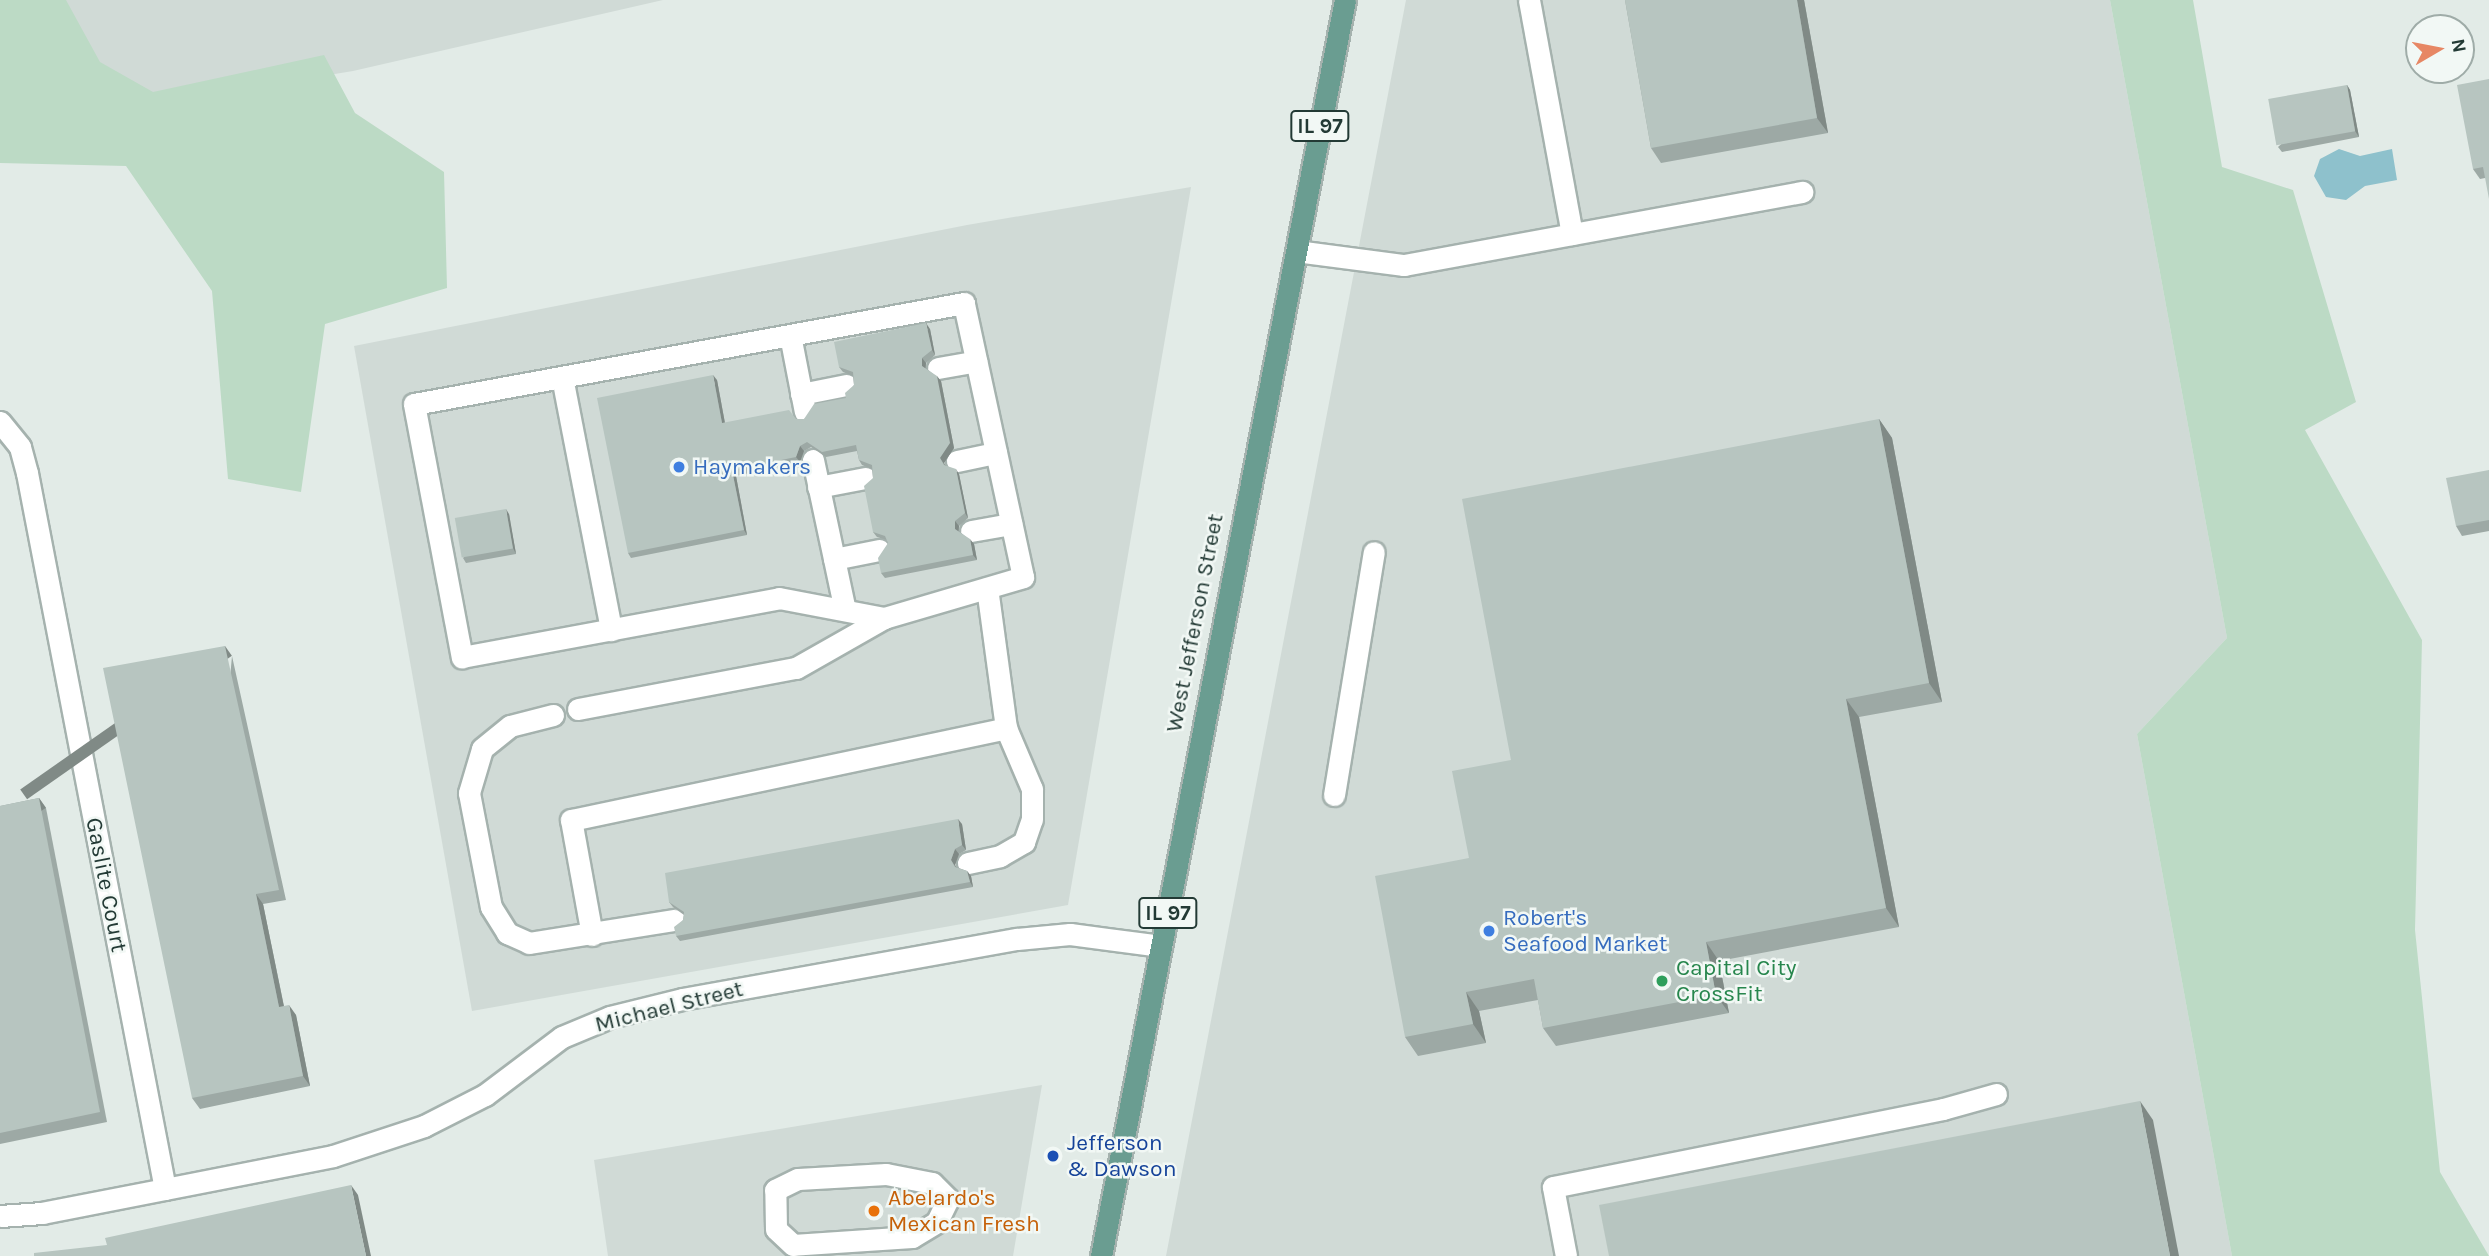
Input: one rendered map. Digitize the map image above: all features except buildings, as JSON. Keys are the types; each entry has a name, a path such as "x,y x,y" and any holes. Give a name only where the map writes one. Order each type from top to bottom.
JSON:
{"main road":[{"name":"West Jefferson Street","path":"1101,1256 1345,0"}],"street":[{"path":"1529,0 1572,234"},
{"path":"1296,251 1404,265 1802,192"},
{"path":"578,709 796,668 884,618 1023,577 964,303 414,404 462,657 779,598 884,618"},
{"path":"790,335 803,403 846,386"},
{"path":"938,368 976,361"},
{"path":"562,377 611,630"},
{"name":"Gaslite Court","path":"0,422 20,447 27,473 165,1189"},
{"path":"957,461 996,453"},
{"path":"813,460 845,610"},
{"path":"818,487 865,478"},
{"path":"971,531 1011,524"},
{"path":"834,559 879,550"},
{"path":"1334,795 1374,552"},
{"path":"968,863 1000,856 1024,842 1032,819 1032,789 1006,728 987,588"},
{"path":"553,715 510,726 482,749 469,793 478,852 491,907 507,933 529,943 675,920"},
{"path":"592,935 571,820 1006,728"},
{"name":"Michael Street","path":"165,1189 333,1156 424,1126 485,1095 562,1037 610,1017 682,999 1017,939 1070,934 1161,946"},
{"path":"1566,1256 1553,1187 1943,1109 1996,1094"},
{"path":"886,1174 932,1183 948,1199 937,1222 912,1237 793,1245 776,1229 775,1190 798,1180 886,1174"},
{"path":"0,1216 42,1213 165,1189"}],"shaded area":[{"path":"55,0 663,0 353,71 165,102 103,78"},
{"path":"1406,0 2110,0 2227,638 2137,734 2232,1256 1166,1256"},
{"path":"1191,187 1068,905 472,1011 354,346 967,225"},
{"path":"1042,1085 1013,1256 608,1256 594,1160"}],"green space":[{"path":"0,0 66,0 100,62 153,92 324,55 355,113 444,172 447,288 325,324 301,492 228,479 212,291 126,166 0,163"},
{"path":"2110,0 2193,0 2222,167 2293,190 2356,402 2305,430 2422,640 2415,930 2440,1172 2489,1256 2232,1256 2137,734 2227,638"}],"water":[{"path":"2339,149 2360,156 2392,149 2397,180 2365,186 2346,200 2326,197 2314,176 2320,159"}],"place":[{"name":"Haymakers","path":"679,467"},
{"name":"Robert's Seafood Market","path":"1489,931"},
{"name":"Capital City CrossFit","path":"1662,981"},
{"name":"Jefferson & Dawson","path":"1053,1156"},
{"name":"Abelardo's Mexican Fresh","path":"874,1211"}]}
